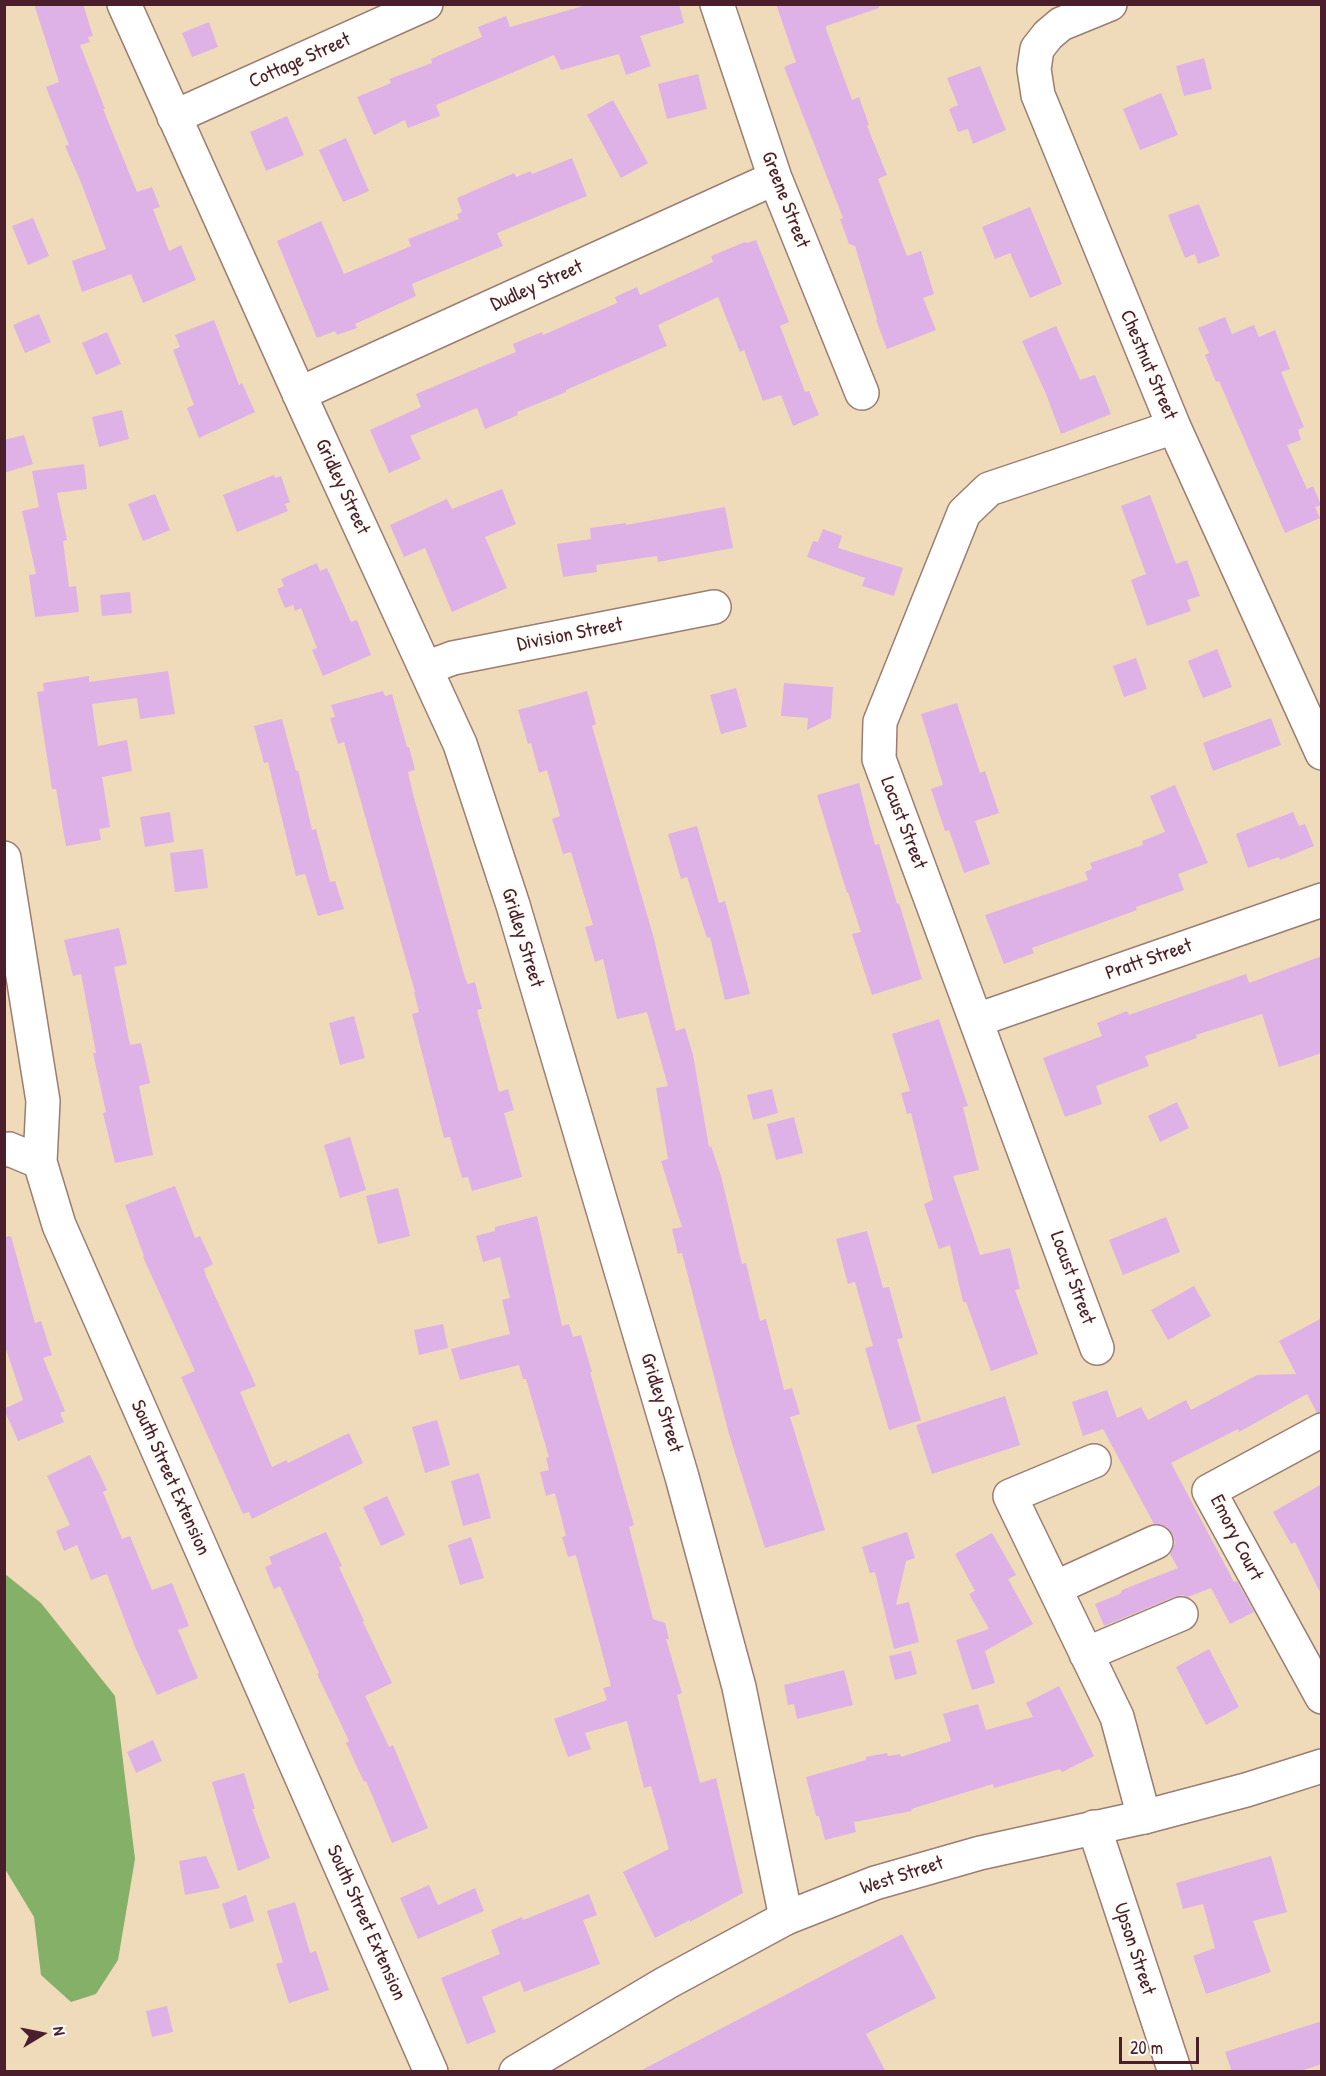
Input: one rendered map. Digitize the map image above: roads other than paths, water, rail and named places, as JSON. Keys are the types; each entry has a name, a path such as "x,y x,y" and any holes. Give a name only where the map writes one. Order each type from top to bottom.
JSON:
{"street":[{"name":"Gridley Street","path":"124,4 299,394 460,744 513,905 682,1477 739,1687 786,1918"},
{"name":"Cottage Street","path":"174,117 426,4"},
{"name":"Greene Street","path":"717,4 775,178 862,393"},
{"name":"Chestnut Street","path":"1110,4 1061,24 1048,35 1037,49 1034,69 1038,95 1174,427 1322,753"},
{"name":"Dudley Street","path":"299,394 775,178"},
{"name":"Locust Street","path":"1097,1348 879,759 880,722 964,513 989,489 1174,427"},
{"name":"Division Street","path":"426,668 453,658 714,607"},
{"name":"South Street Extension","path":"4,858 43,1101 40,1162 59,1225 431,2072"},
{"name":"Pratt Street","path":"977,1020 1322,900"},
{"path":"4,1150 9,1149 40,1162"},
{"name":"Emory Court","path":"1322,1430 1209,1491 1322,1697"},
{"path":"1094,1461 1010,1496 1117,1717 1144,1817"},
{"path":"1055,1588 1156,1542"},
{"path":"1086,1654 1181,1614"},
{"name":"West Street","path":"516,2072 666,1983 786,1918 876,1883 926,1867 1144,1817 1256,1788 1322,1766"},
{"name":"Upson Street","path":"1094,1827 1175,2072"}]}
